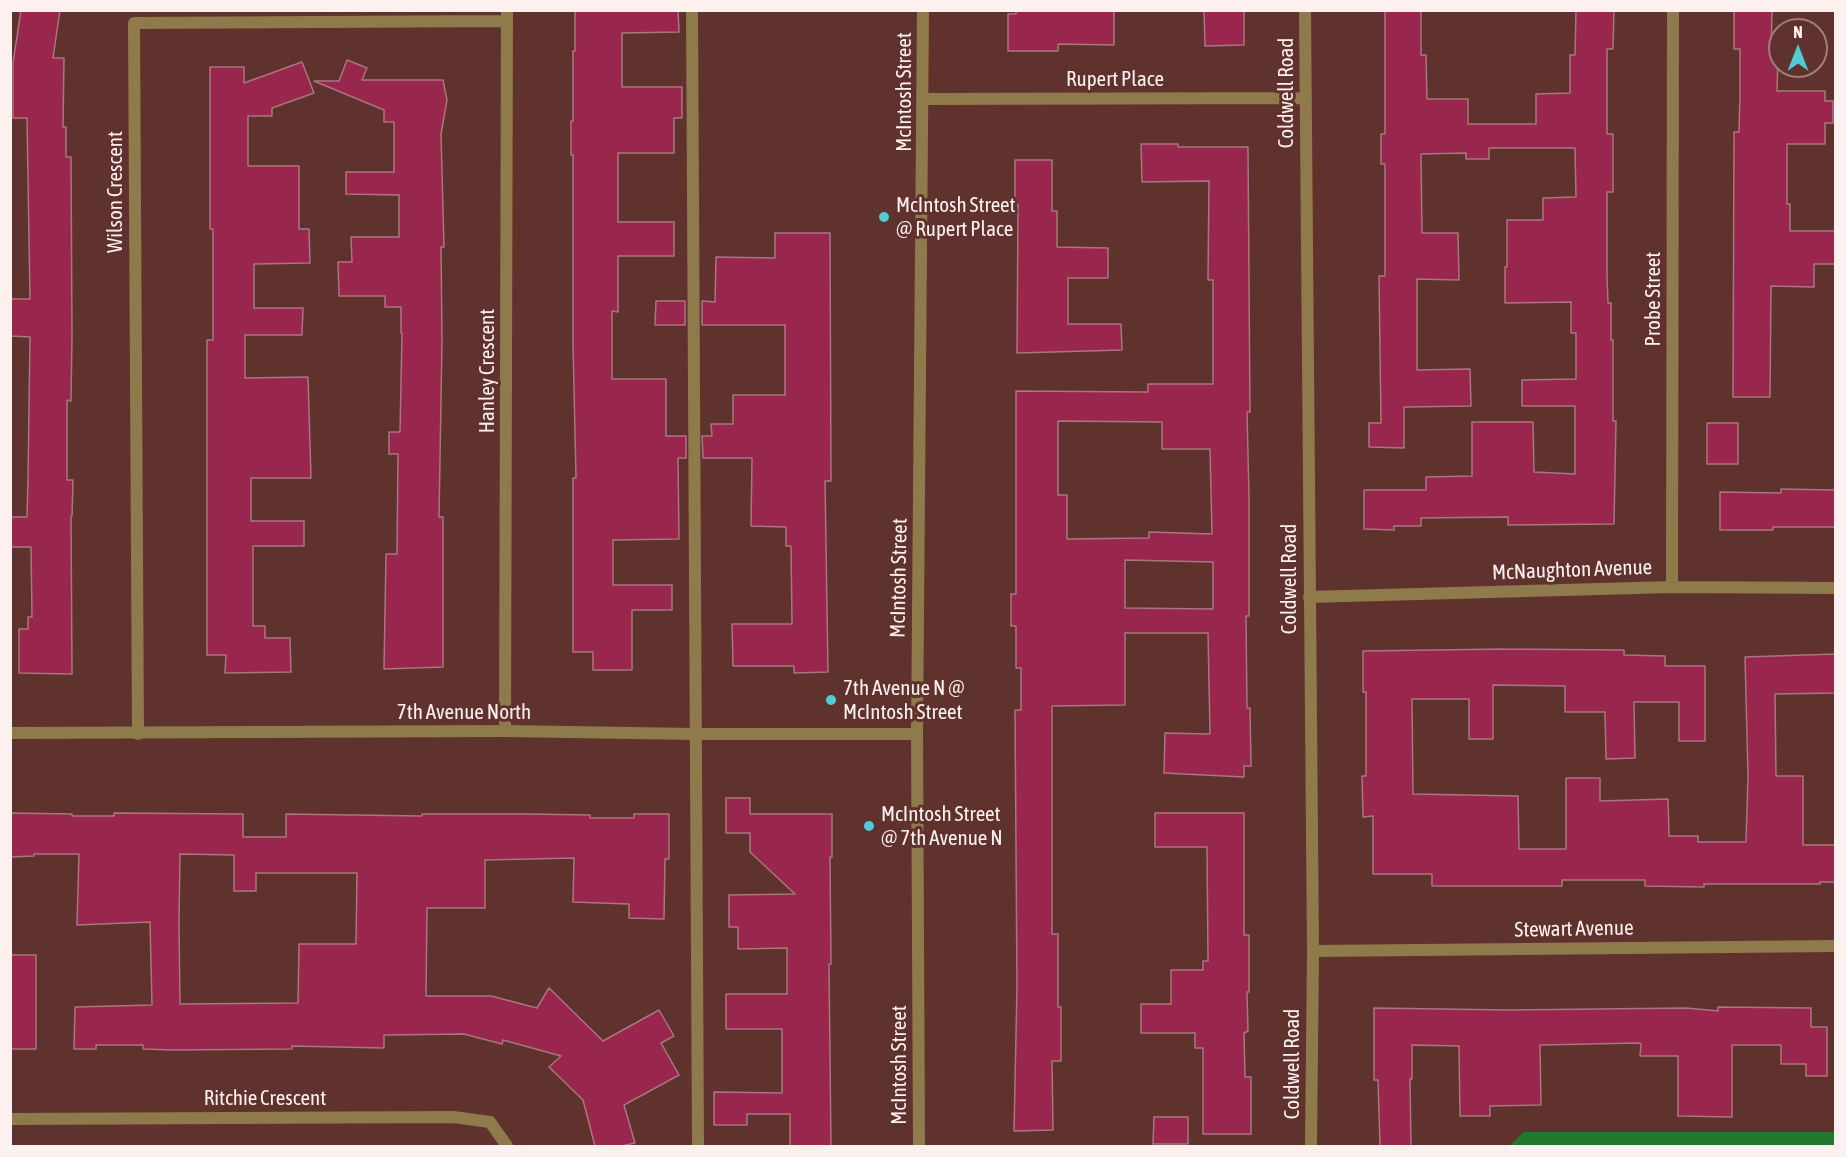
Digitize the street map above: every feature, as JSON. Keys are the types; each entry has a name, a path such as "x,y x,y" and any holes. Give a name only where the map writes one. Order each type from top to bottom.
{"street":[{"path":"692,10 698,1146"},
{"name":"McIntosh Street","path":"919,1146 917,734 924,10"},
{"name":"Coldwell Road","path":"1305,10 1312,951 1311,1146"},
{"name":"Probe Street","path":"1672,587 1673,10"},
{"name":"Hanley Crescent","path":"505,731 507,16"},
{"name":"Wilson Crescent","path":"138,734 134,23 507,16"},
{"name":"Rupert Place","path":"924,99 1306,98"},
{"name":"McNaughton Avenue","path":"1309,597 1672,587 1836,588"},
{"name":"7th Avenue North","path":"10,733 505,731 917,734"},
{"name":"Stewart Avenue","path":"1312,951 1836,946"},
{"name":"Ritchie Crescent","path":"10,1119 453,1117 490,1122 507,1146"}],"green space":[{"path":"1524,1132 1835,1132 1836,1146 1509,1146"}],"building":[{"path":"21,10 60,10 53,58 64,58 63,127 66,127 66,157 71,157 72,336 71,401 67,400 67,480 73,480 71,516 72,674 19,673 19,629 28,629 28,617 32,617 31,547 10,547 10,517 27,517 28,479 30,337 10,336 10,299 30,299 27,118 13,118 13,63"},
{"path":"575,10 678,10 679,32 622,33 622,87 682,87 682,118 674,118 674,153 618,153 618,222 674,222 674,256 618,256 618,312 612,311 612,379 666,379 666,436 686,436 686,458 678,458 679,539 613,540 613,585 672,585 672,610 632,610 632,670 593,670 593,652 573,652 573,478 576,478 571,121 573,121"},
{"path":"1016,10 1114,10 1114,45 1058,44 1058,51 1008,51 1008,14 1016,14"},
{"path":"1204,10 1244,10 1244,45 1205,46"},
{"path":"1385,10 1421,10 1421,55 1426,55 1427,99 1468,99 1468,124 1536,124 1536,94 1570,93 1570,55 1575,55 1576,10 1614,10 1613,49 1607,49 1607,134 1613,134 1613,192 1607,192 1607,276 1608,303 1611,303 1611,340 1613,340 1613,421 1616,421 1614,524 1508,525 1508,517 1421,518 1421,526 1394,526 1394,530 1364,529 1364,490 1426,490 1426,477 1472,476 1472,422 1533,422 1534,472 1575,474 1575,406 1522,406 1522,380 1576,379 1576,333 1571,333 1571,302 1505,303 1505,267 1507,267 1507,220 1543,220 1543,198 1576,197 1575,148 1489,148 1489,159 1466,159 1466,153 1421,154 1422,233 1458,233 1459,280 1417,279 1417,370 1470,369 1471,406 1404,407 1404,448 1369,447 1369,423 1381,423 1379,276 1385,276 1385,164 1381,164 1381,134 1385,134"},
{"path":"1734,10 1772,10 1772,18 1768,18 1768,78 1777,78 1777,91 1825,91 1825,101 1833,101 1833,123 1825,123 1825,144 1787,144 1787,204 1790,204 1790,231 1836,231 1836,264 1814,264 1814,287 1771,286 1770,397 1733,397 1734,132 1739,132 1740,95 1740,49 1734,49"},
{"path":"347,60 367,68 362,80 443,80 447,100 441,134 444,247 441,247 439,517 443,517 443,667 384,669 386,554 397,554 398,454 389,454 389,432 400,432 401,307 385,307 385,296 339,296 338,262 352,262 351,237 399,237 399,195 346,194 346,172 394,172 394,122 384,122 384,110 314,81 339,81"},
{"path":"302,62 314,93 272,108 272,116 248,116 248,166 299,166 299,229 309,229 310,263 254,264 254,308 303,308 302,335 245,335 245,378 308,377 311,478 251,478 251,521 304,521 304,546 253,546 253,626 265,626 265,638 290,638 291,672 225,673 226,655 207,655 207,340 213,340 210,67 244,67 244,83"},
{"path":"1141,144 1178,144 1178,147 1248,147 1250,412 1247,412 1249,616 1246,616 1247,708 1250,708 1251,766 1244,766 1244,777 1164,773 1165,733 1210,734 1208,633 1125,633 1125,705 1052,706 1052,934 1058,934 1061,1061 1052,1061 1053,1130 1014,1131 1017,986 1015,710 1021,710 1021,668 1016,668 1016,626 1011,626 1011,594 1016,594 1016,391 1148,392 1148,384 1213,384 1213,280 1208,280 1209,181 1142,182","holes":["1058,421 1162,422 1162,449 1210,449 1212,534 1149,532 1149,538 1067,539 1067,495 1058,495","1125,560 1213,562 1213,609 1125,608"]},
{"path":"1015,160 1052,160 1052,211 1057,211 1057,247 1108,248 1108,278 1068,278 1068,324 1121,324 1122,350 1017,353 1018,204 1015,204"},
{"path":"775,233 830,233 831,481 825,481 828,672 794,673 794,666 733,666 732,624 792,624 791,546 786,546 786,527 751,526 752,458 703,458 702,436 712,436 711,424 733,424 733,395 785,395 785,325 702,325 702,301 715,302 716,257 775,258"},
{"path":"656,301 685,301 685,325 655,325"},
{"path":"1707,423 1738,423 1738,464 1707,464"},
{"path":"1781,489 1835,490 1835,527 1720,530 1720,492 1781,493"},
{"path":"1624,650 1624,655 1665,656 1665,666 1705,666 1705,741 1679,741 1679,702 1634,702 1635,758 1606,759 1605,712 1565,712 1565,686 1493,685 1493,739 1469,739 1469,699 1412,699 1413,794 1518,796 1519,849 1566,849 1566,778 1600,778 1600,801 1668,799 1669,836 1698,836 1698,842 1746,842 1748,776 1745,657 1836,654 1836,693 1775,694 1776,776 1803,776 1803,845 1836,845 1836,882 1704,884 1704,887 1645,886 1645,880 1562,880 1562,886 1432,886 1432,874 1373,874 1373,816 1363,817 1362,776 1366,776 1366,692 1363,692 1363,651"},
{"path":"726,798 750,798 750,814 832,814 831,964 829,964 831,1146 790,1146 790,1114 747,1114 747,1125 714,1125 714,1092 782,1093 782,1029 726,1029 726,994 787,994 787,948 738,949 738,927 729,927 729,895 795,894 750,852 750,833 726,833"},
{"path":"10,813 72,814 72,816 114,816 114,813 243,814 243,837 286,837 286,814 422,816 422,814 529,814 634,818 634,814 669,814 669,859 665,859 664,919 629,918 629,904 573,902 574,858 485,860 485,908 427,908 426,996 491,996 537,1008 549,988 603,1041 659,1010 674,1036 661,1043 679,1075 624,1105 635,1143 622,1146 595,1146 583,1100 549,1067 561,1056 503,1040 502,1044 464,1034 384,1035 384,1048 292,1046 292,1049 172,1050 143,1049 143,1045 96,1045 96,1049 74,1049 75,1007 152,1005 150,922 77,925 79,854 34,854 34,856 10,857","holes":["180,854 234,855 234,891 256,891 256,873 357,873 356,944 299,944 298,1003 180,1004"]},
{"path":"1155,813 1244,813 1244,935 1249,935 1249,992 1247,992 1248,1031 1244,1033 1245,1077 1251,1077 1251,1134 1203,1134 1203,1048 1195,1048 1195,1033 1141,1033 1141,1004 1171,1004 1171,970 1203,970 1203,961 1208,961 1207,847 1155,847"},
{"path":"10,955 36,955 36,1049 10,1049"},
{"path":"1718,1007 1811,1008 1811,1027 1827,1027 1827,1076 1806,1076 1806,1064 1781,1064 1781,1045 1732,1045 1732,1117 1678,1116 1678,1056 1640,1056 1641,1044 1638,1043 1540,1045 1541,1105 1490,1106 1490,1116 1460,1116 1459,1046 1412,1045 1411,1146 1380,1146 1378,1080 1374,1080 1374,1008 1508,1010 1686,1008 1718,1011"},
{"path":"1154,1117 1188,1117 1188,1144 1153,1144"}],"place":[{"name":"McIntosh Street @ Rupert Place","path":"884,217"},
{"name":"7th Avenue N @ McIntosh Street","path":"831,700"},
{"name":"McIntosh Street @ 7th Avenue N","path":"869,826"}]}
